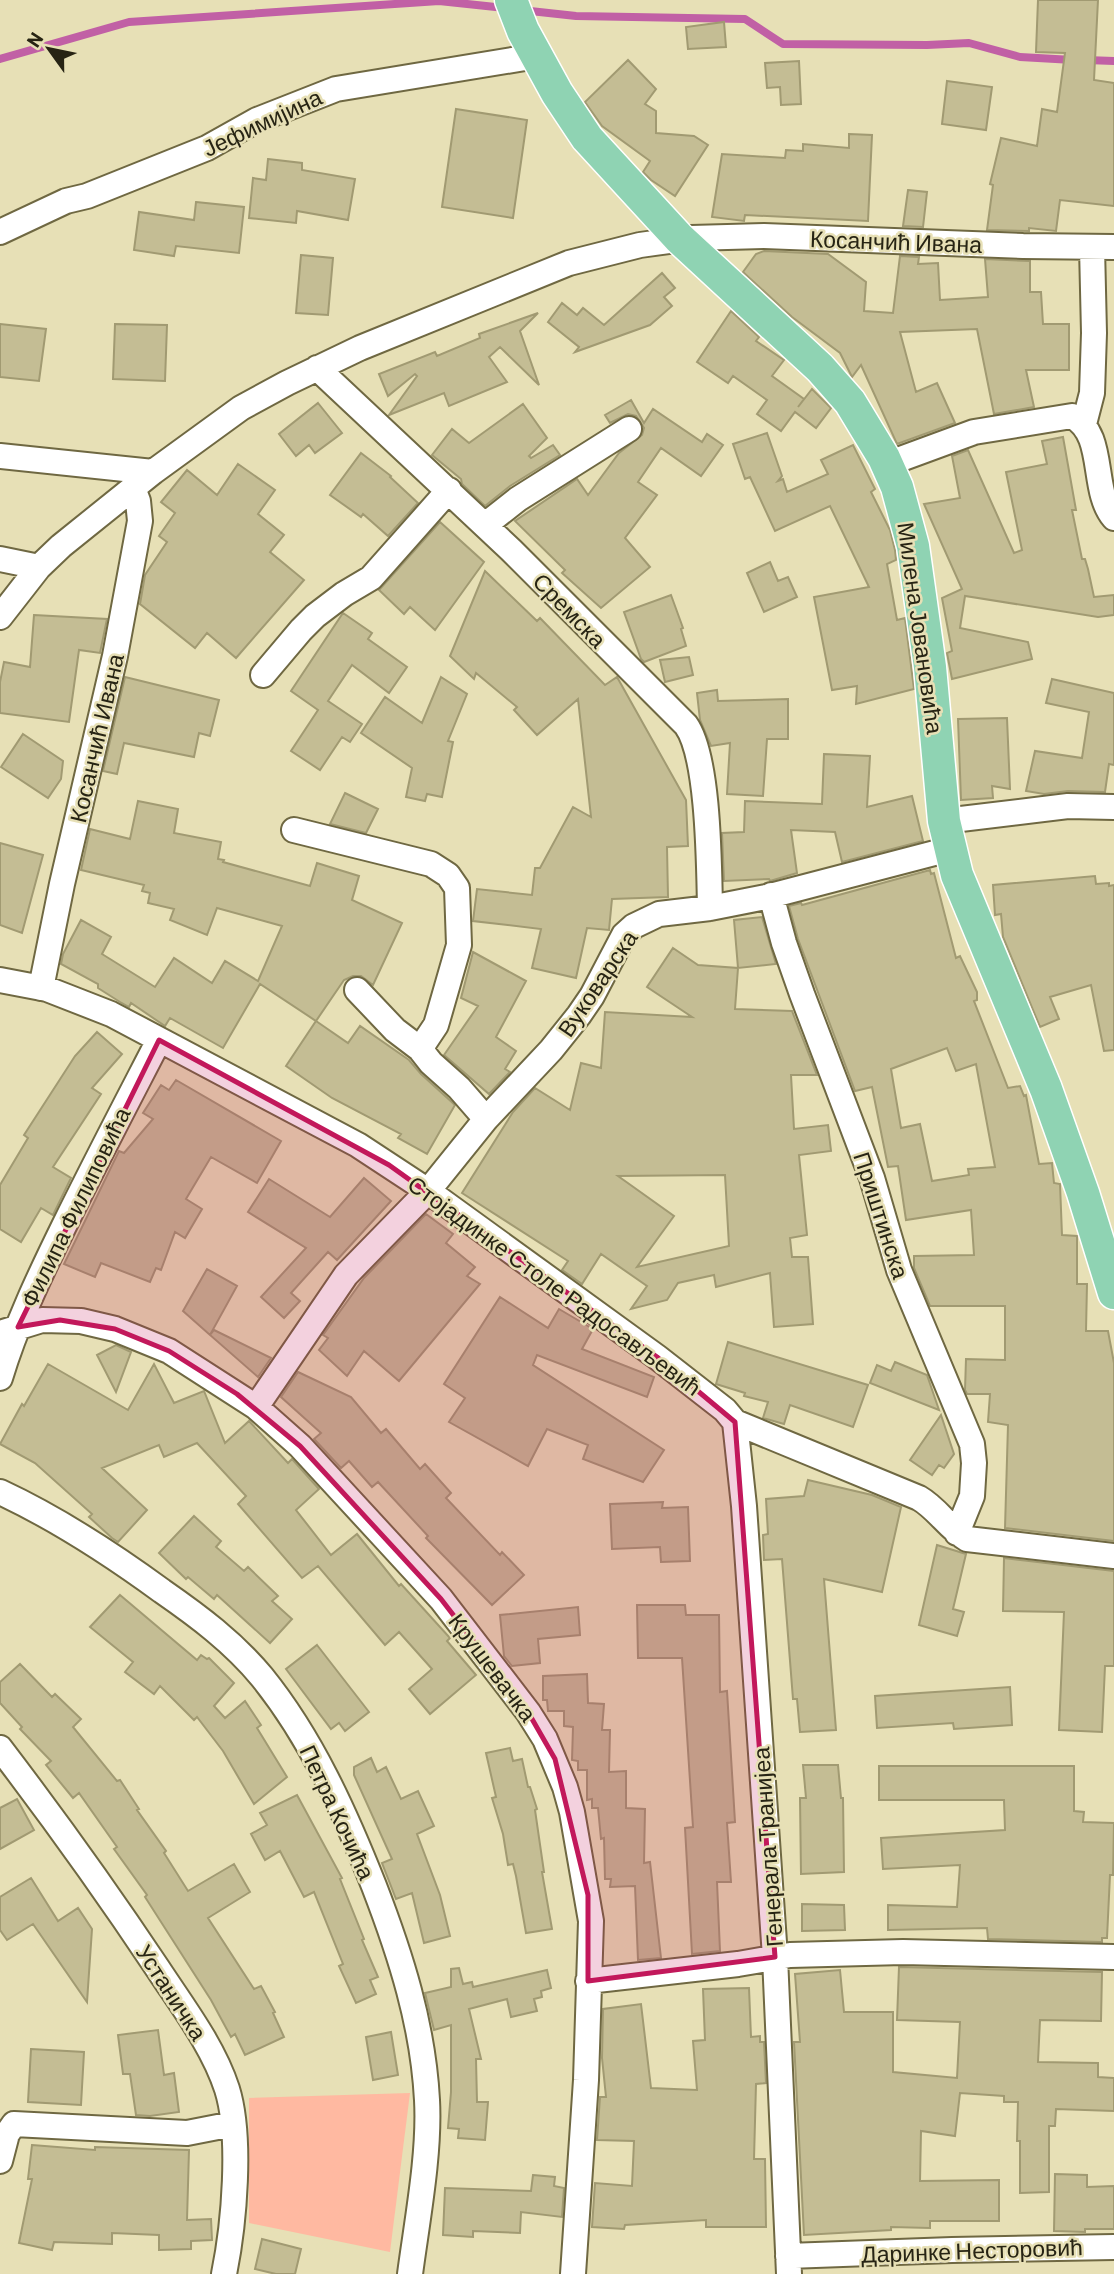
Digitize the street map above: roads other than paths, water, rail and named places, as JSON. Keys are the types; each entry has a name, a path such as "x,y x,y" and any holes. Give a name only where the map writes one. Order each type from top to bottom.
{"main road":[{"name":"Милена Јовановића","path":"511,0 530,44 557,93 587,138 679,238 820,368 850,402 887,464 904,511 917,569 947,835 967,903 1046,1089 1083,1193 1114,1293"}],"street":[{"name":"Јефимијина","path":"0,233 66,201 86,196 206,149 257,120 314,96 530,44"},
{"name":"Косанчић Ивана","path":"0,617 39,567 61,546 153,472 241,408 317,368 425,320 549,270 679,238 764,236 1103,247"},
{"path":"1103,247 1093,383 1084,424 1094,451 1103,503 1114,518"},
{"name":"Сремска","path":"317,368 449,490 690,730 697,754 706,815 709,908"},
{"path":"887,464 974,432 1025,425 1063,416 1072,416 1084,424"},
{"path":"485,525 540,485 629,429"},
{"path":"0,456 153,472"},
{"name":"Косанчић Ивана","path":"41,988 117,644 140,521 138,501 133,488"},
{"path":"264,675 315,616 371,578 449,490"},
{"path":"0,559 39,567"},
{"name":"Вуковарска","path":"256,1407 345,1275 428,1191 486,1119 551,1050 579,1015 624,935 634,926 659,914 709,908 771,895 947,835 1068,806 1114,807"},
{"path":"294,830 431,864 448,875 457,888 459,945 436,1025 420,1049"},
{"name":"Приштинска","path":"771,895 784,943 872,1178 899,1270 972,1444 972,1496 957,1533"},
{"name":"Стојадинке Столе Радосављевић","path":"0,980 41,988 111,1014 358,1145 428,1191 688,1380 725,1410 735,1422 919,1498 931,1505 957,1533"},
{"path":"357,990 395,1030 420,1049 486,1119"},
{"name":"Филипа Филиповића","path":"0,1378 9,1330 159,1040"},
{"name":"Крушевачка","path":"9,1330 42,1320 81,1321 115,1329 169,1351 256,1407 300,1446 441,1599 528,1712 545,1739 568,1799 591,1921 586,2092 573,2274"},
{"name":"Генерала Транијеа","path":"735,1422 747,1534 775,1957 789,2265"},
{"name":"Петра Кочића","path":"0,1492 87,1538 218,1632 261,1676 283,1706 338,1800 396,1942 420,2035 428,2104 410,2274"},
{"path":"957,1533 976,1540 1114,1556"},
{"name":"Устаничка","path":"0,1748 113,1902 185,2010 214,2059 227,2088 233,2124 231,2229 224,2274"},
{"path":"588,1981 813,1954 903,1952 1114,1957"},
{"path":"0,2161 14,2124 187,2133 233,2124"},
{"name":"Даринке Несторовић","path":"789,2265 965,2249 1114,2247"}],"waterway":[{"path":"0,59 129,22 439,1 505,8"},
{"path":"521,10 576,16 745,19 783,44 969,43 1020,57 1073,60"},
{"path":"1086,60 1114,61"}]}
